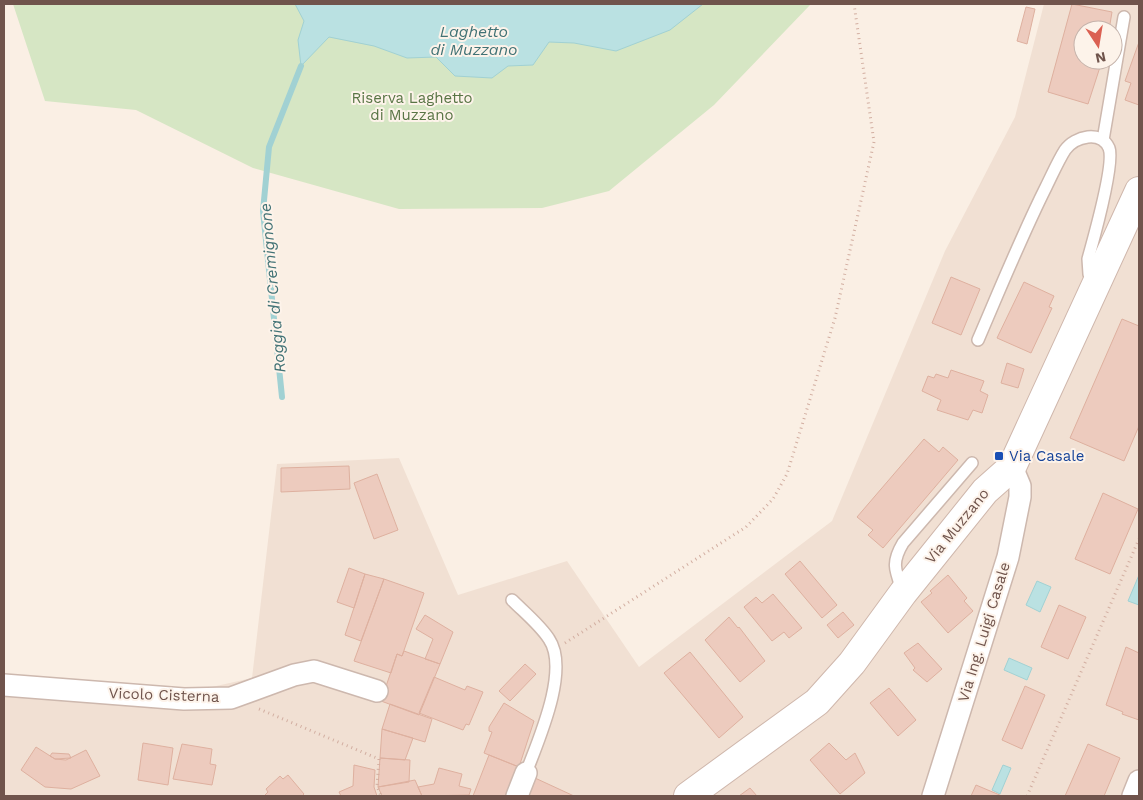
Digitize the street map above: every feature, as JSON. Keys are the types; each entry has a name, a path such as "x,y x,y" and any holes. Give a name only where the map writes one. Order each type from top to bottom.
{"street":[{"name":"Via Muzzano","path":"688,796 816,702 852,664 903,593 985,491 1012,467 1139,191"},
{"name":"Via Ing. Luigi Casale","path":"933,796 1008,556 1020,497 1020,486 1012,467"},
{"name":"Vicolo Cisterna","path":"4,686 184,699 231,698 314,671 377,691"},
{"path":"517,796 526,773"},
{"path":"1133,796 1139,781"}],"lane":[{"path":"1103,140 1124,17"},
{"path":"978,340 1036,206 1066,149 1080,138 1093,136 1103,140 1110,150 1108,172 1088,260 1089,274 1094,286"},
{"path":"903,593 896,572 895,557 903,543 972,463"},
{"path":"512,600 550,639 554,650 555,680 543,727 526,773"}],"path":[{"path":"554,650 746,526 773,500 787,474 835,318 874,142 854,4"},
{"path":"1027,796 1139,539"},
{"path":"231,698 379,759 377,786 380,796"}],"shaded area":[{"path":"1044,4 1139,4 1139,796 4,796 4,676 194,691 252,678 277,464 399,458 458,595 567,561 639,667 832,521 945,251 1015,117"}],"green space":[{"name":"Riserva Laghetto di Muzzano","path":"13,4 811,4 714,105 609,191 542,208 399,209 253,168 136,110 45,101"}],"water":[{"name":"Laghetto di Muzzano","path":"295,4 703,4 670,30 616,51 574,43 549,42 533,65 508,66 492,78 455,76 436,57 407,58 374,46 329,37 301,66 298,40 304,21"},
{"path":"1139,575 1139,605 1128,601"},
{"path":"1037,581 1051,587 1040,612 1026,605"},
{"path":"1009,658 1032,668 1027,680 1004,670"},
{"path":"1003,765 1011,768 1000,794 992,790"}],"building":[{"path":"1072,4 1112,12 1111,20 1073,20 1073,70 1099,70 1088,104 1048,92"},
{"path":"1026,7 1035,9 1027,44 1017,41"},
{"path":"1139,42 1139,105 1125,100 1131,83 1125,81"},
{"path":"951,277 980,289 961,335 932,323"},
{"path":"1024,282 1054,296 1049,307 1052,308 1031,353 997,338"},
{"path":"1122,319 1139,326 1139,426 1124,461 1070,438"},
{"path":"1007,363 1024,369 1018,388 1001,383"},
{"path":"951,370 984,381 980,391 988,395 982,413 973,410 968,420 937,410 941,400 922,391 928,376 934,378 936,374 948,378"},
{"path":"924,439 939,452 943,447 958,460 883,548 868,535 873,530 857,517"},
{"path":"349,466 350,489 281,492 281,468"},
{"path":"377,474 398,530 374,539 354,483"},
{"path":"1103,493 1138,509 1110,574 1075,559"},
{"path":"800,561 837,605 822,618 785,574"},
{"path":"349,568 365,574 354,608 337,602"},
{"path":"365,574 384,579 361,641 345,635"},
{"path":"948,575 967,598 964,601 973,611 948,633 921,602"},
{"path":"384,579 424,593 402,656 397,654 391,673 354,661"},
{"path":"773,594 802,628 789,638 784,632 772,641 744,607 756,597 762,603"},
{"path":"1059,605 1086,617 1068,659 1041,647"},
{"path":"843,612 854,625 838,638 827,625"},
{"path":"425,615 453,632 440,664 425,659 433,639 416,629"},
{"path":"729,617 765,661 740,682 705,640"},
{"path":"918,643 942,669 927,682 913,670 915,668 904,653"},
{"path":"1126,647 1139,653 1139,720 1122,714 1123,712 1106,705"},
{"path":"404,651 440,664 419,715 381,701 397,654 402,656"},
{"path":"690,652 743,717 719,738 664,673"},
{"path":"525,664 536,674 510,701 499,691"},
{"path":"434,677 465,690 467,686 483,692 469,725 466,724 463,730 419,713"},
{"path":"1025,686 1045,695 1022,749 1002,740"},
{"path":"889,688 916,720 898,736 870,703"},
{"path":"504,703 534,721 519,767 484,753 492,732 489,731 489,727"},
{"path":"390,704 432,719 425,742 382,729"},
{"path":"382,729 413,738 405,760 380,758"},
{"path":"143,743 173,748 168,785 138,780"},
{"path":"829,743 846,760 855,753 865,773 840,794 810,760"},
{"path":"182,744 212,749 210,764 216,765 212,785 173,779"},
{"path":"1088,744 1120,758 1104,796 1065,796"},
{"path":"36,747 55,759 66,760 86,750 100,776 71,789 45,787 21,770"},
{"path":"52,753 69,754 71,758 55,759 50,756"},
{"path":"489,755 519,767 505,796 473,796"},
{"path":"380,758 410,760 409,782 378,787"},
{"path":"354,765 375,770 374,787 377,796 341,796 339,792 353,786"},
{"path":"439,768 462,774 459,786 471,789 469,795 422,796 418,787 434,784"},
{"path":"288,775 304,794 302,796 264,796 268,792 266,789 280,776 283,779"},
{"path":"535,778 574,796 527,796"},
{"path":"415,780 422,796 382,796 378,787"},
{"path":"976,785 1002,796 971,796"},
{"path":"750,788 757,796 739,796"}],"waterway":[{"name":"Roggia di Cremignone","path":"282,397 263,211 269,147 301,66"}],"place":[{"name":"Via Casale","path":"999,456"}]}
